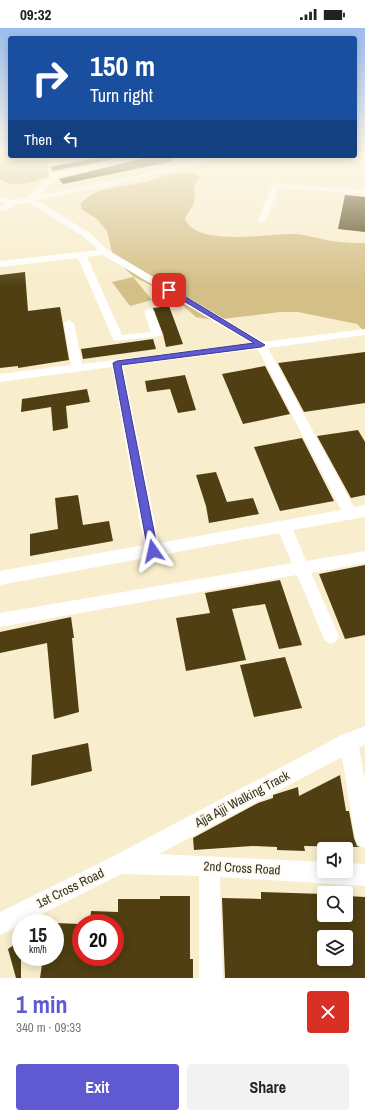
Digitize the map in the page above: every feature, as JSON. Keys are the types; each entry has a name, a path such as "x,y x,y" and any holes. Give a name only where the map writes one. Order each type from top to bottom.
{"street":[{"path":"0,209 9,206 11,203 43,197"},
{"path":"262,220 271,197"},
{"path":"0,200 7,200 11,203"},
{"path":"30,200 87,235 105,252 261,345 350,514"},
{"path":"0,264 105,252"},
{"path":"81,254 118,339 157,334 150,311"},
{"path":"69,322 77,368"},
{"path":"0,378 365,332"},
{"path":"117,363 153,551"},
{"path":"0,578 365,511"},
{"path":"284,526 331,636"},
{"path":"0,620 365,557"},
{"path":"357,739 365,838"},
{"name":"Ajja Ajji Walking Track","path":"119,864 357,739"},
{"name":"2nd Cross Road","path":"119,864 209,866 365,875"},
{"name":"1st Cross Road","path":"0,924 28,908 119,864"},
{"path":"209,866 210,978"}],"shaded area":[{"path":"195,197 193,205 185,218 191,227 202,233 234,237 295,234 349,243 365,243 365,332 357,324 298,312 280,312 214,320 196,317 169,294 134,277 125,269 112,252 107,231 97,219 81,209 81,203 87,198"},
{"path":"133,277 152,300 130,306 112,282"}],"building":[{"path":"345,197 365,197 365,232 338,229"},
{"path":"25,272 28,311 60,307 69,360 18,368 18,366 0,368 0,275"},
{"path":"169,306 183,344 166,347 163,334 153,308"},
{"path":"153,339 156,349 83,359 81,349"},
{"path":"365,352 365,403 304,412 278,363"},
{"path":"265,366 290,414 243,424 222,374"},
{"path":"185,375 196,410 178,413 170,389 147,392 145,381"},
{"path":"87,389 90,402 66,406 68,428 53,431 51,407 21,412 22,399"},
{"path":"358,430 365,442 365,495 351,498 317,436"},
{"path":"302,438 334,501 280,511 254,447"},
{"path":"216,472 227,502 253,498 259,514 209,523 206,506 196,475"},
{"path":"78,495 83,525 109,521 113,541 30,556 30,534 58,529 55,498"},
{"path":"365,565 365,635 345,639 319,574"},
{"path":"280,580 302,645 279,649 265,604 232,609 246,660 186,671 176,618 210,613 205,593"},
{"path":"71,617 74,638 72,638 79,712 54,719 47,643 0,653 0,632"},
{"path":"285,657 302,708 254,717 240,665"},
{"path":"88,743 92,771 31,786 32,755"},
{"path":"340,775 346,811 349,811 354,838 357,846 360,847 353,847 353,842 317,842 317,846 304,846 305,851 277,850 277,847 252,846 194,850 193,838 258,803 273,798 273,795 298,787 299,796"},
{"path":"261,892 317,894 317,922 353,922 353,896 365,897 365,978 225,978 222,898 261,899"},
{"path":"160,896 190,896 190,959 193,959 193,978 40,978 42,966 64,966 64,923 72,924 72,966 124,966 124,914 91,914 91,911 118,912 118,899 160,899"},
{"path":"12,946 12,964 8,949"},
{"path":"13,966 21,966 21,978 16,978"}],"route":[{"path":"153,551 117,363 261,345 169,290"}]}
